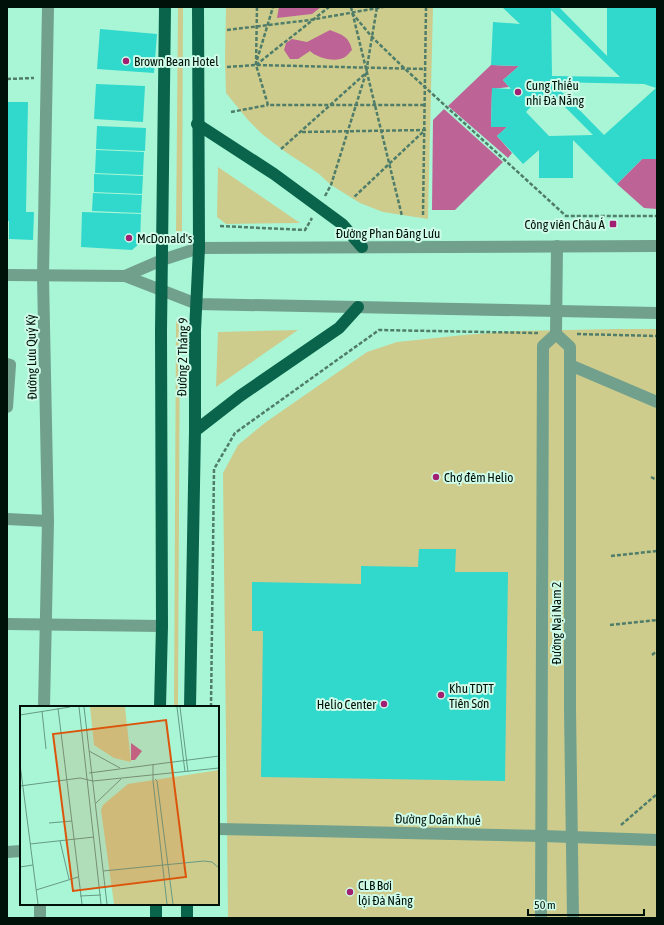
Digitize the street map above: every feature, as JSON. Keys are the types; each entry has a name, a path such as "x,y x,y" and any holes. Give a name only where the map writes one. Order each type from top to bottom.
{"main road":[{"name":"Đường 2 Tháng 9","path":"160,706 162,626 162,260 165,7"},
{"name":"Đường 2 Tháng 9","path":"190,706 199,248 197,124 198,7"},
{"path":"197,124 274,174 342,224 362,247"},
{"path":"196,431 240,396 339,328 358,307"},
{"path":"156,905 156,918"},
{"path":"187,905 187,918"}],"street":[{"name":"Đường Lưu Quý Kỳ","path":"44,706 48,521 43,276 48,7"},
{"path":"556,334 557,246"},
{"name":"Đường Phan Đăng Lưu","path":"125,276 162,260 199,248 657,246"},
{"name":"Đường Phan Đăng Lưu","path":"7,276 125,276 197,304 657,313"},
{"name":"Đường Nại Nam 2","path":"541,918 543,836 543,346 556,334 570,347 570,710 573,918"},
{"path":"7,364 10,364 7,406"},
{"path":"570,365 655,401"},
{"path":"7,519 48,521"},
{"path":"7,624 162,626"},
{"name":"Đường Doãn Khuê","path":"219,829 657,840"},
{"path":"7,852 20,851"},
{"path":"40,905 40,918"}],"path":[{"path":"257,7 256,65 268,105"},
{"path":"256,65 273,7"},
{"path":"256,65 328,7"},
{"path":"352,7 352,13 366,67"},
{"path":"377,7 366,73 402,216"},
{"path":"227,30 310,20 383,7"},
{"path":"423,216 426,7"},
{"path":"352,13 372,37 404,68 566,216 657,216"},
{"path":"227,67 256,65 425,69"},
{"path":"281,149 302,132 366,73"},
{"path":"220,226 305,230 331,186 355,104 366,73"},
{"path":"7,79 46,78"},
{"path":"231,112 268,105 424,105"},
{"path":"302,132 424,130"},
{"path":"353,198 424,130"},
{"path":"211,706 214,469 235,433 380,330 657,336"},
{"path":"651,477 657,480"},
{"path":"611,556 657,551"},
{"path":"610,625 657,620"},
{"path":"652,656 657,651"},
{"path":"618,828 657,794"}],"shaded area":[{"path":"178,7 183,7 182,231 176,232"},
{"path":"226,7 433,7 428,219 383,212 360,203 331,185 319,174 287,153 262,134 248,120 226,93"},
{"path":"279,7 321,7 312,14 277,18"},
{"path":"330,30 347,39 351,45 352,50 348,55 341,59 327,59 317,56 310,51 298,59 290,59 284,50 286,43 292,39 307,42"},
{"path":"491,65 519,66 503,80 509,87 492,89 491,127 507,127 497,136 512,153 508,158 448,106"},
{"path":"444,109 503,162 455,210 432,210 433,120"},
{"path":"642,159 657,159 657,209 644,208 617,184"},
{"path":"218,167 300,223 226,224 217,217"},
{"path":"176,321 180,321 178,706 174,706"},
{"name":"Khu TDTT Tiên Sơn","path":"657,329 657,918 228,918 223,473 238,445 266,422 367,352 397,342 517,331"},
{"path":"298,330 216,387 218,332"}],"building":[{"name":"Cung Thiếu nhi Đà Nẵng","path":"502,7 559,7 607,56 607,7 657,7 657,159 642,159 617,184 573,140 573,178 539,178 539,150 523,164 497,136 507,127 491,127 492,88 511,89 503,80 519,66 491,65 493,22 520,24","holes":["551,10 620,77 552,76","552,82 644,84 656,88 604,135","541,96 556,98 593,135 549,136 526,112"]},
{"path":"100,29 157,34 154,73 97,69"},
{"path":"96,84 145,86 143,122 94,119"},
{"path":"7,102 28,102 26,212 34,212 33,240 9,239 9,221 7,221"},
{"path":"97,126 146,128 145,151 96,149"},
{"path":"96,150 144,152 143,175 95,173"},
{"path":"94,174 143,176 142,194 94,192"},
{"path":"93,193 142,195 141,213 92,211"},
{"path":"82,212 141,214 140,243 132,250 81,247"},
{"name":"Helio Center","path":"419,549 456,549 455,572 508,572 505,781 261,777 263,631 252,631 252,582 361,584 361,566 418,567"}],"place":[{"name":"Brown Bean Hotel","path":"126,61"},
{"name":"Cung Thiếu nhi Đà Nẵng","path":"518,92"},
{"name":"Công viên Châu Á","path":"613,224"},
{"name":"McDonald's","path":"129,238"},
{"name":"Chợ đêm Helio","path":"436,477"},
{"name":"Khu TDTT Tiên Sơn","path":"441,695"},
{"name":"Helio Center","path":"384,704"},
{"name":"CLB Bơi lội Đà Nẵng","path":"350,892"}]}
